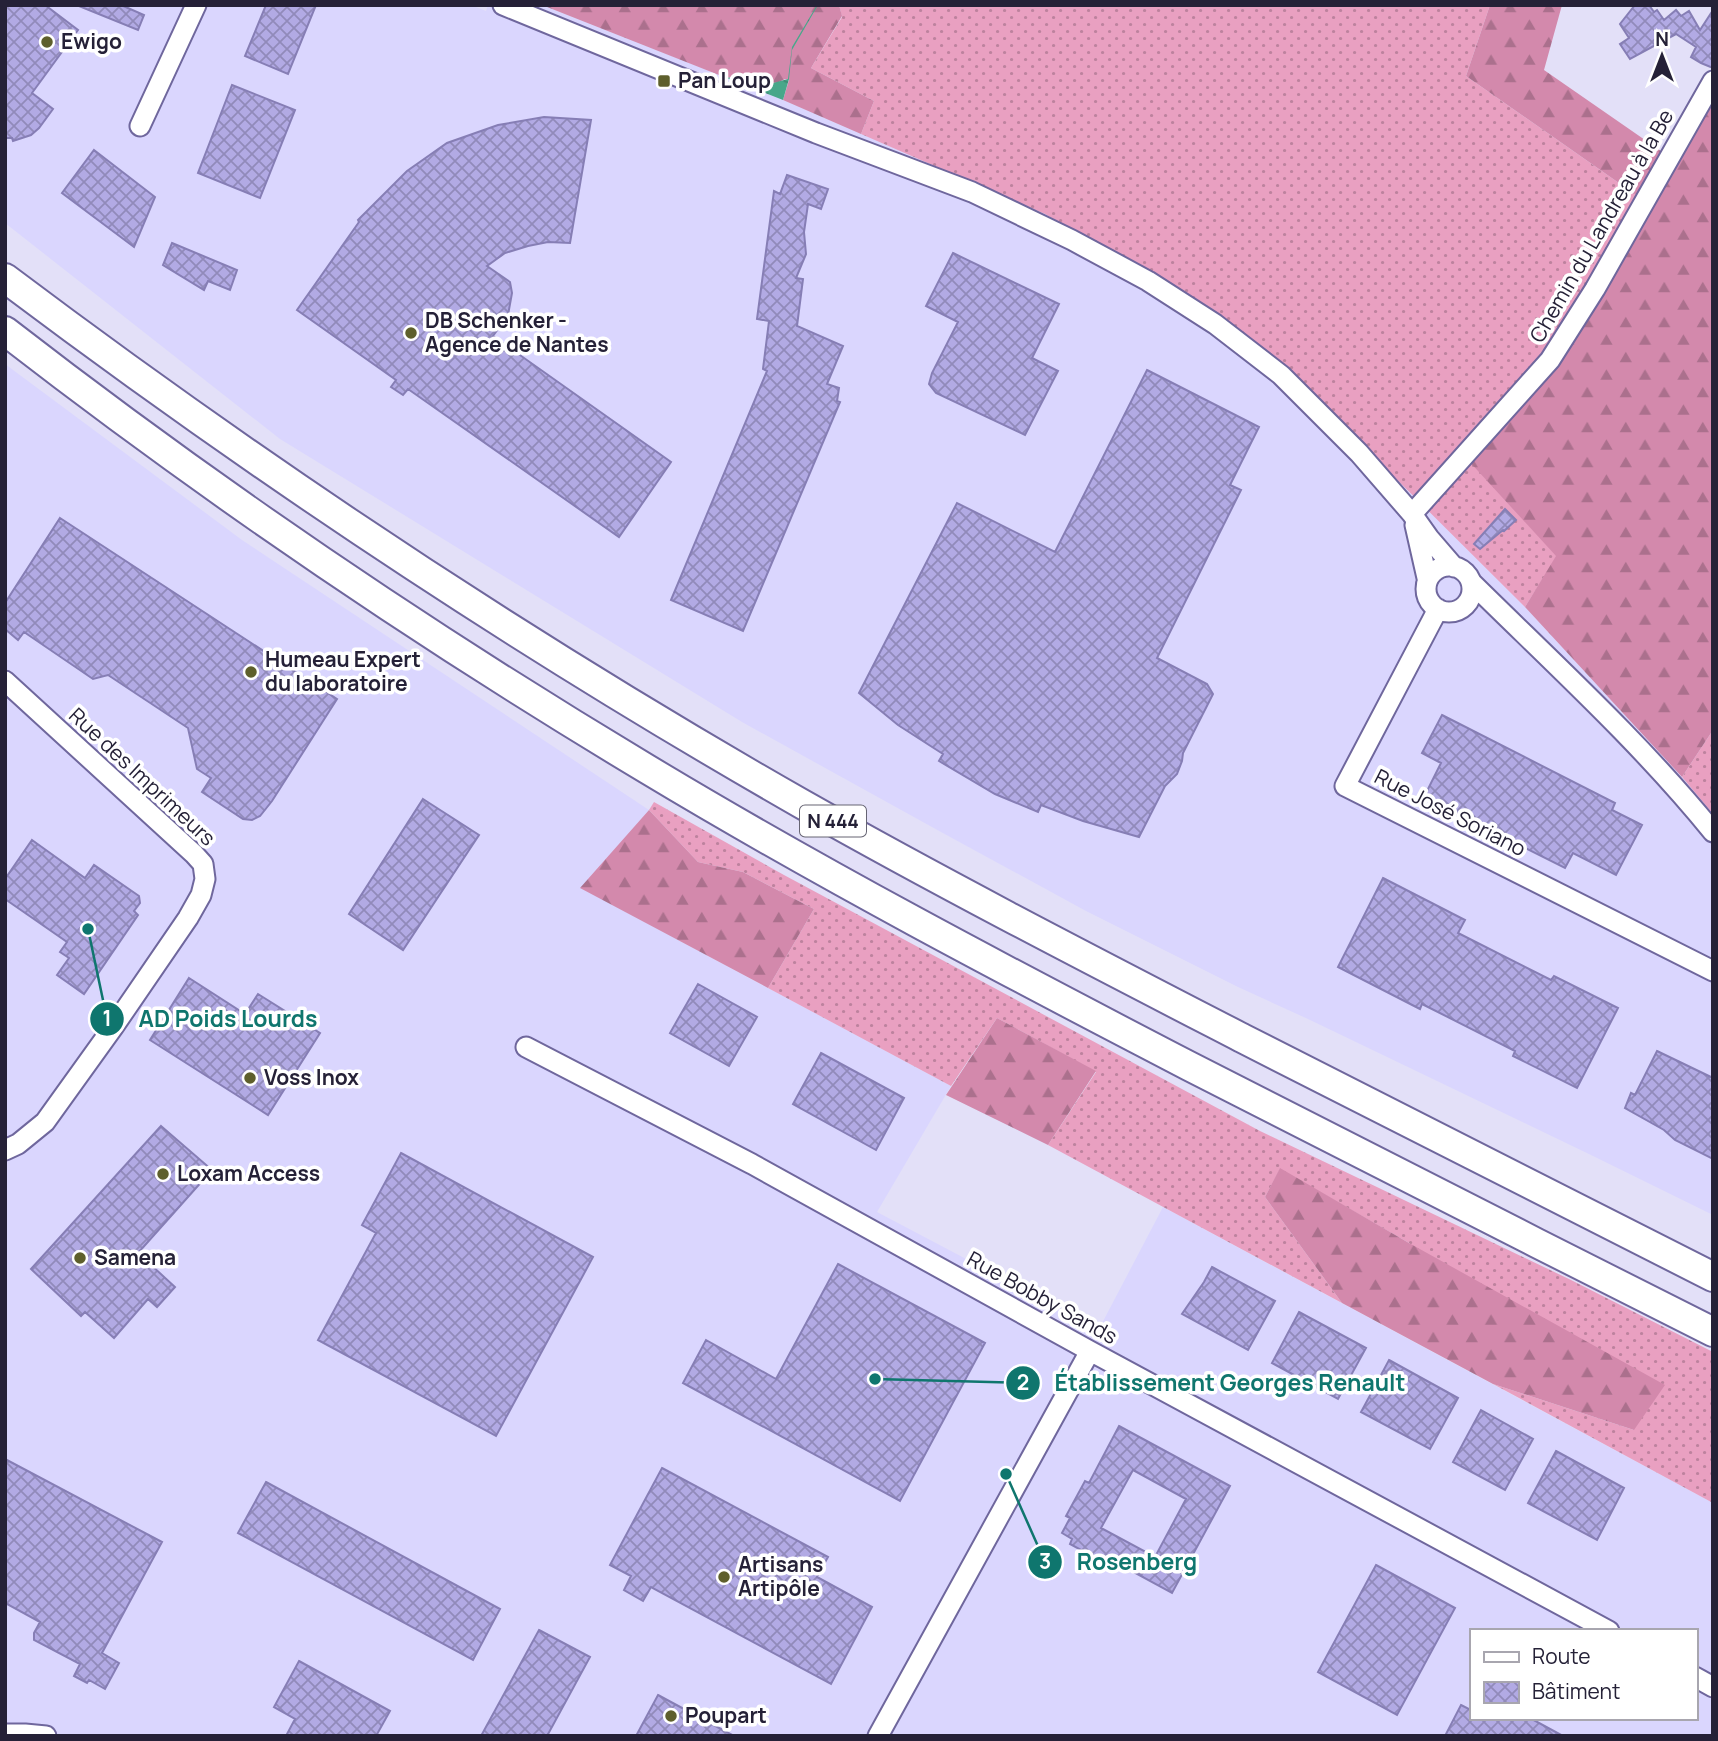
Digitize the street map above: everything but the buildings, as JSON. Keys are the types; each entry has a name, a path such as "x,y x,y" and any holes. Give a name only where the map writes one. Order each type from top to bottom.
{"highway":[{"name":"N 444","path":"5,278 197,419 366,536 594,681 767,783 1073,951 1713,1277"},
{"name":"N 444","path":"5,331 151,440 362,588 507,684 650,771 1029,983 1713,1332"}],"street":[{"path":"140,126 196,5"},
{"path":"503,5 816,133 971,192 1072,240 1149,281 1215,324 1281,375 1359,453 1454,567 1466,574 1637,747 1713,832"},
{"name":"Chemin du Landreau à la Be","path":"1412,514 1550,360 1595,289 1713,80"},
{"path":"1412,514 1427,578"},
{"path":"1454,567 1439,568 1427,578 1424,587 1429,601 1438,609 1449,612 1461,609 1481,612 1533,642"},
{"path":"1461,609 1471,598 1471,582"},
{"name":"Rue José Soriano","path":"1438,609 1345,786 1713,971"},
{"name":"Rue des Imprimeurs","path":"5,681 194,854 203,864 205,879 201,895 188,918 45,1122 18,1144 5,1150"},
{"name":"Rue Bobby Sands","path":"526,1047 752,1164 1605,1629"},
{"path":"878,1736 1090,1350"},
{"path":"1697,1678 1713,1687"},
{"path":"5,1734 46,1736"}],"shaded area":[{"path":"5,5 471,5 486,11 488,5 542,5 783,100 1045,214 1192,300 1355,438 1525,607 1713,814 1713,1215 1086,911 742,722 280,439 5,223"},
{"path":"839,5 1490,5 1466,76 1646,202 1554,361 1468,459 1557,556 1525,607 1355,438 1192,300 1045,214 861,134 874,101 811,68 842,17"},
{"path":"5,364 242,540 649,810 581,888 951,1086 877,1212 1099,1329 1163,1207 1713,1503 1713,1736 5,1736"},
{"path":"1713,730 1713,814 1682,777"},
{"path":"654,802 784,875 1260,1131 1571,1280 1713,1352 1713,1503 1493,1384 1634,1430 1409,1243 1280,1169 1265,1197 1342,1303 1048,1145 1096,1072 997,1018 951,1086 768,988 814,909 743,872 698,862 649,810"}],"green space":[{"path":"542,5 839,5 842,16 811,68 874,101 861,134 783,100 789,80 765,83 724,77"},
{"path":"1490,5 1562,5 1544,70 1671,158 1713,88 1713,730 1682,777 1525,607 1556,556 1467,459 1554,361 1646,202 1466,76"},
{"path":"649,810 698,862 743,872 814,909 768,988 580,888"},
{"path":"997,1018 1096,1071 1048,1145 946,1095"},
{"path":"1280,1168 1665,1385 1634,1430 1493,1384 1342,1303 1265,1197"}],"water":[{"path":"817,5 792,50 789,79 783,100 724,77 773,83 788,79 792,47"}],"place":[{"name":"Ewigo","path":"47,42"},
{"name":"Pan Loup","path":"664,81"},
{"name":"DB Schenker - Agence de Nantes","path":"411,333"},
{"name":"Humeau Expert du laboratoire","path":"251,672"},
{"name":"AD Poids Lourds","path":"88,929"},
{"name":"Voss Inox","path":"250,1078"},
{"name":"Loxam Access","path":"163,1174"},
{"name":"Samena","path":"80,1258"},
{"name":"Établissement Georges Renault","path":"875,1379"},
{"name":"Rosenberg","path":"1006,1474"},
{"name":"Artisans Artipôle","path":"724,1577"},
{"name":"Poupart","path":"671,1716"}]}
